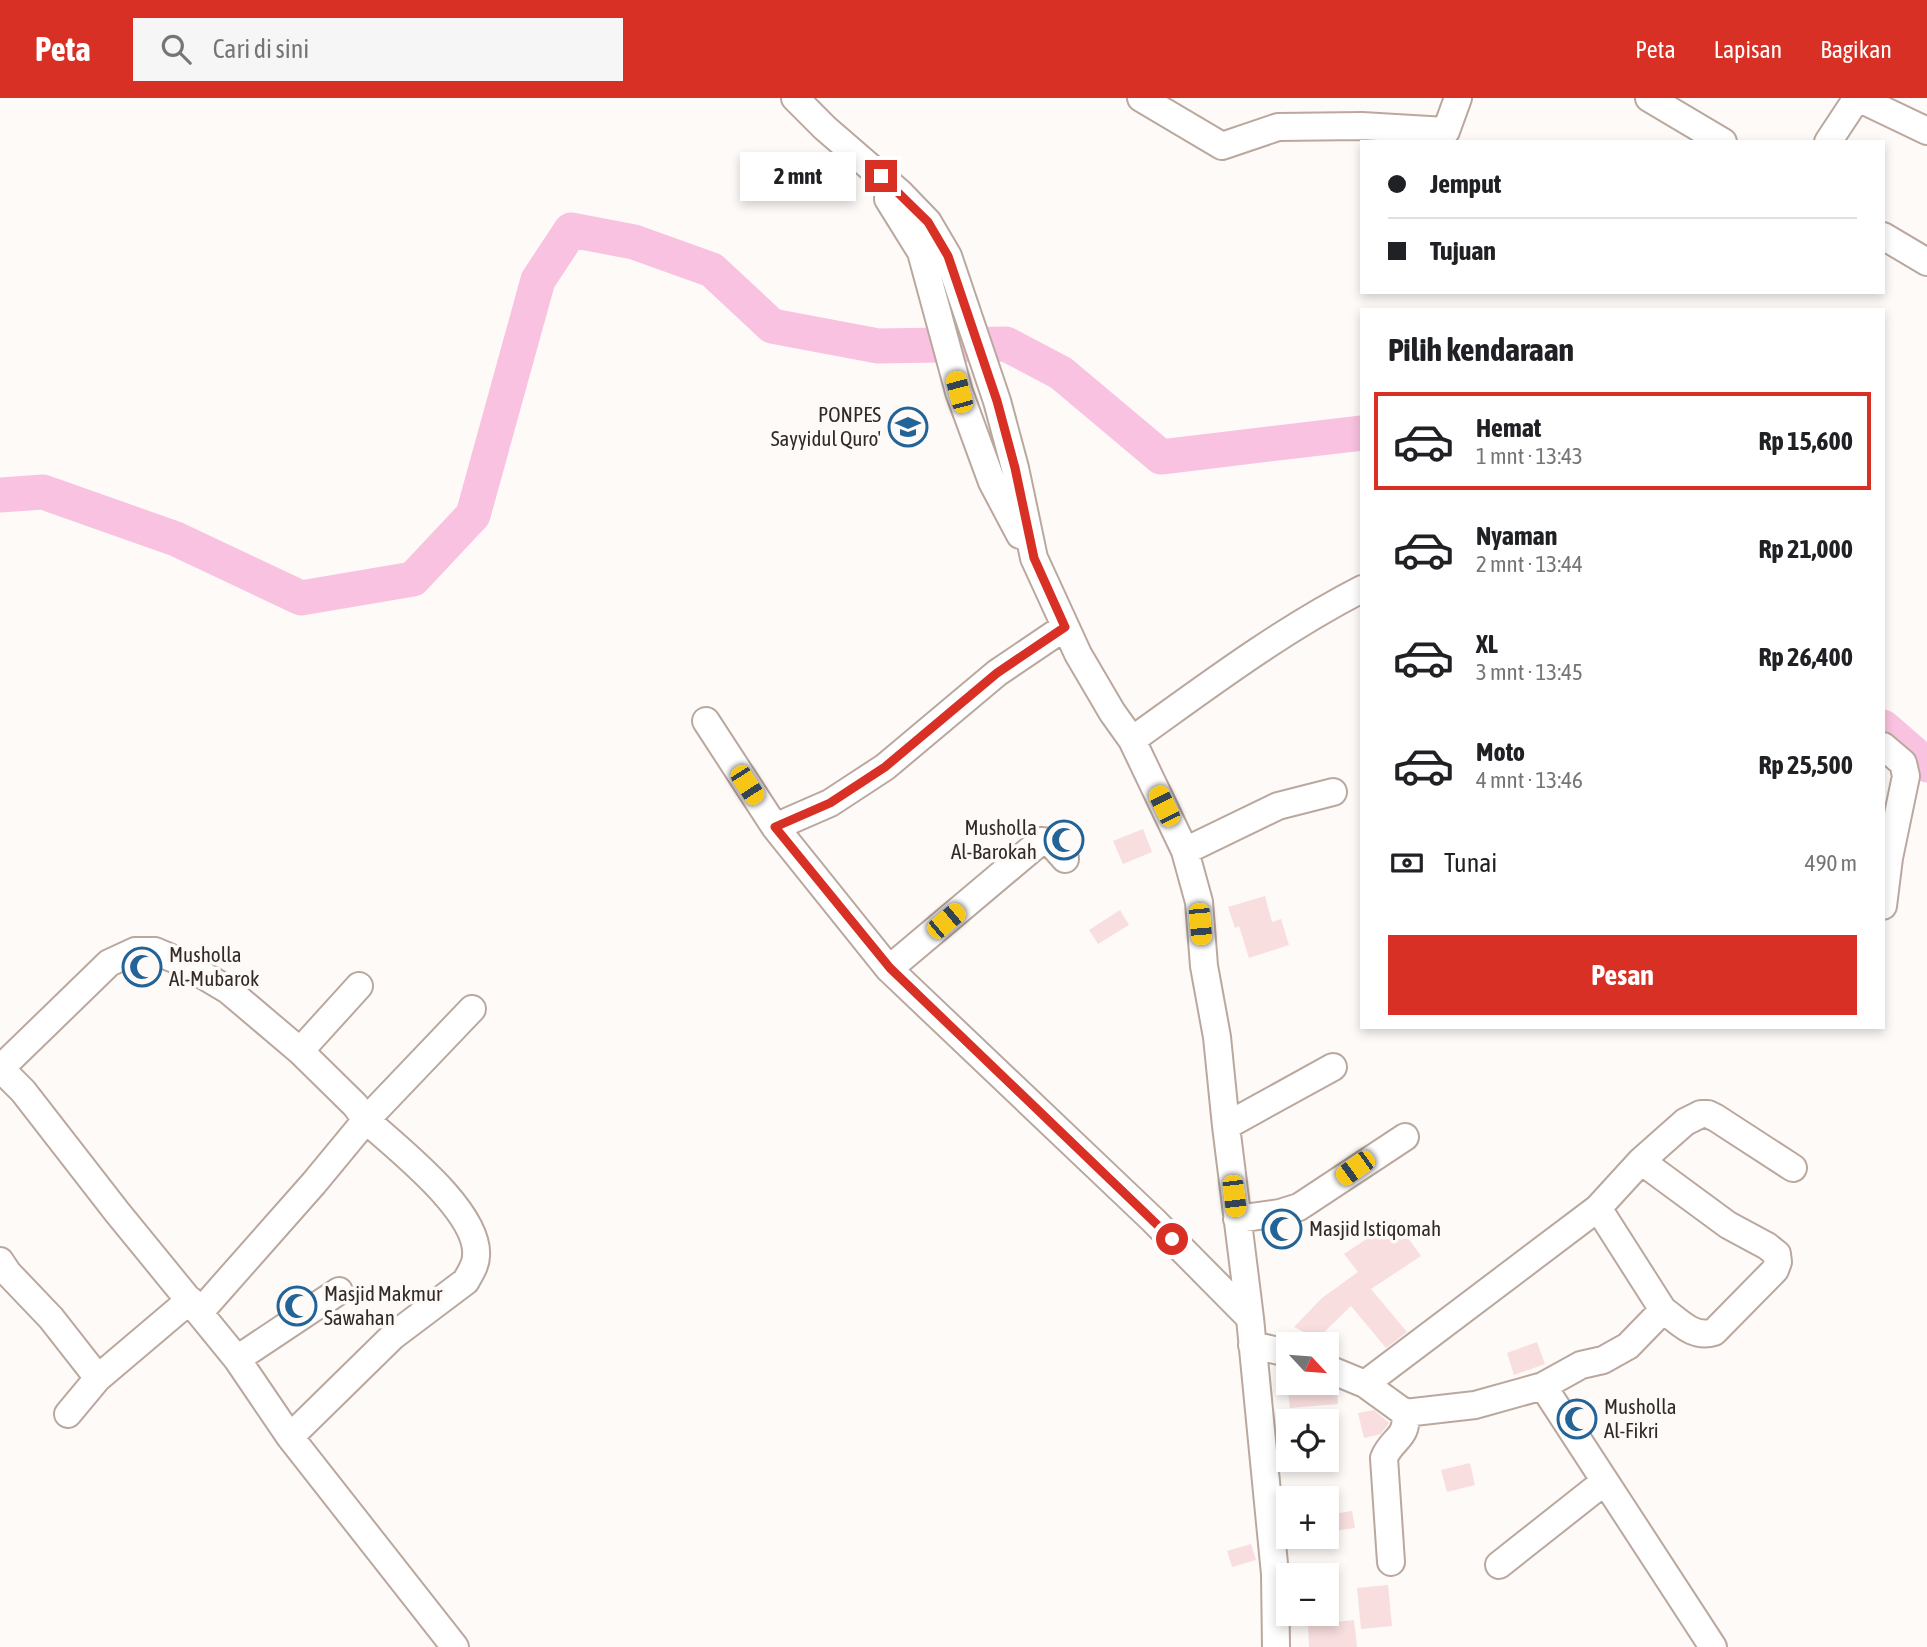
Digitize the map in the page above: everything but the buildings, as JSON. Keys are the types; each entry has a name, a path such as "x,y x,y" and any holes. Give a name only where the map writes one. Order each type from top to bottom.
{"street":[{"path":"795,98 825,128 899,192 928,222 948,256 997,401 1015,468 1034,558"},
{"path":"1140,98 1222,146 1278,127 1362,126 1441,136 1458,98"},
{"path":"1649,98 1720,140"},
{"path":"1829,140 1858,98 1927,131"},
{"path":"863,160 921,252 959,392 992,482 1008,517 1034,558 1065,627 1112,712 1132,740 1185,851 1199,902 1204,966 1217,1037 1250,1318 1275,1574 1276,1647"},
{"path":"1885,237 1927,262"},
{"path":"1132,740 1239,664 1331,605 1360,590"},
{"path":"775,827 830,803 885,767 997,673 1065,627"},
{"path":"706,721 775,827 890,968 1153,1220 1250,1318"},
{"path":"1885,748 1903,763 1906,776 1885,890"},
{"path":"1185,851 1278,806 1333,792"},
{"path":"890,968 1041,841 1050,842 1065,859"},
{"path":"290,1437 393,1336 466,1281 476,1258 476,1246 467,1224 450,1197 366,1121 355,1105 300,1051 229,990 181,962 155,951 135,951 109,963 0,1068 23,1091 237,1359 290,1437 455,1647"},
{"path":"300,1051 359,986"},
{"path":"68,1413 99,1378 195,1306 314,1184 366,1121 472,1009"},
{"path":"1226,1126 1333,1067"},
{"path":"1365,1384 1598,1208 1641,1161 1694,1116 1708,1114 1793,1168"},
{"path":"1237,1219 1280,1213 1299,1207 1405,1137"},
{"path":"1598,1208 1663,1310 1694,1333 1700,1335 1714,1332 1775,1270 1777,1254 1728,1225 1641,1161"},
{"path":"0,1261 51,1318 99,1378"},
{"path":"237,1359 339,1291"},
{"path":"1339,1373 1365,1384 1405,1413 1475,1405 1543,1386 1581,1365 1603,1360 1628,1346 1663,1310"},
{"path":"1252,1345 1276,1350"},
{"path":"1543,1386 1713,1647"},
{"path":"1391,1562 1384,1458 1403,1433 1407,1424 1405,1413"},
{"path":"1500,1565 1604,1482"}],"waterway":[{"path":"0,495 43,492 176,539 301,598 413,579 473,515 538,280 571,230 634,242 712,270 772,326 878,346 1006,344 1061,373 1161,457 1360,433"},
{"path":"1885,729 1927,765"}],"place":[{"name":"PONPES Sayyidul Quro'","path":"908,427"},
{"name":"Musholla Al-Barokah","path":"1064,840"},
{"name":"Musholla Al-Mubarok","path":"142,967"},
{"name":"Masjid Istiqomah","path":"1282,1229"},
{"name":"Masjid Makmur Sawahan","path":"297,1306"},
{"name":"Musholla Al-Fikri","path":"1577,1419"}],"route":[{"path":"881,176 928,222 948,256 997,401 1015,468 1034,558 1065,627 997,673 885,767 830,803 775,827 890,968 1172,1239"}]}
